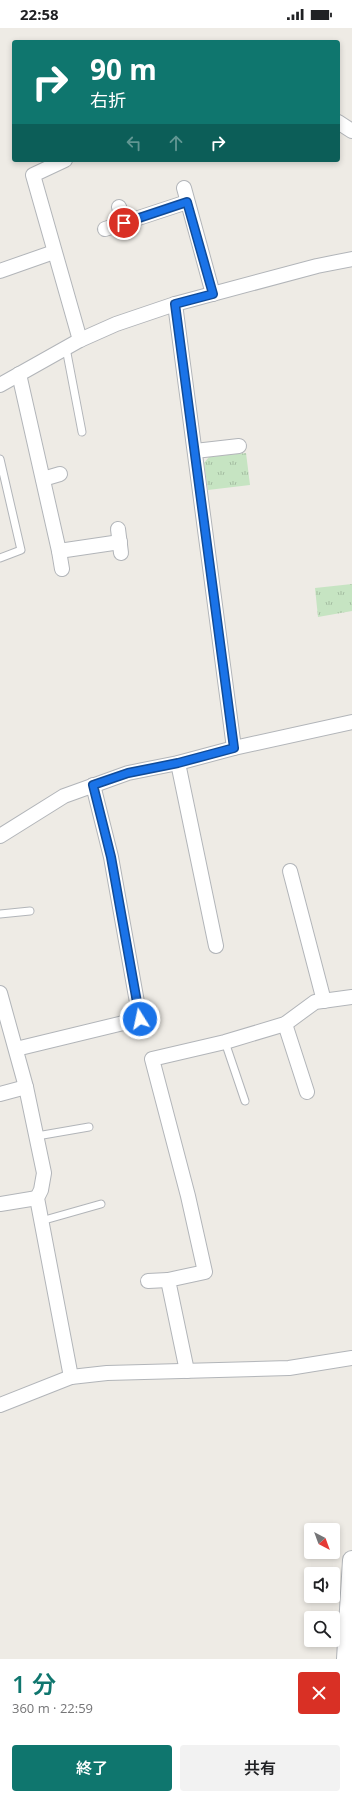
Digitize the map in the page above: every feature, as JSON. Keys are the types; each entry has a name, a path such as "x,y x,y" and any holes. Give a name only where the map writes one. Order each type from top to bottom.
{"street":[{"path":"340,123 352,131"},
{"path":"61,162 33,175 80,340"},
{"path":"184,188 213,294"},
{"path":"105,229 187,202"},
{"path":"119,207 124,223"},
{"path":"0,271 54,252"},
{"path":"0,385 80,340 116,324 175,304 317,266 352,259"},
{"path":"175,304 234,748"},
{"path":"19,374 62,569"},
{"path":"195,451 239,446"},
{"path":"43,479 60,474"},
{"path":"59,551 120,542"},
{"path":"0,836 64,796 128,773 178,763 234,748 352,722"},
{"path":"178,763 216,946"},
{"path":"16,1049 140,1019 111,857 93,785"},
{"path":"290,871 324,1001"},
{"path":"0,993 26,1087 44,1173 41,1190 37,1198 71,1377"},
{"path":"148,1281 168,1280 205,1272 188,1196 152,1059 225,1042 285,1024 315,1002 352,997"},
{"path":"285,1024 307,1092"},
{"path":"0,1094 26,1087"},
{"path":"0,1204 37,1198"},
{"path":"168,1280 187,1371"},
{"path":"0,1405 71,1377 107,1373 289,1368 352,1358"},
{"path":"346,1659 352,1560"}],"lane":[{"path":"66,348 82,432"},
{"path":"0,462 21,550 0,558"},
{"path":"0,914 30,911"},
{"path":"225,1042 245,1101"},
{"path":"37,1136 89,1126"},
{"path":"41,1221 101,1204"}],"green space":[{"path":"246,453 250,485 208,490 204,463 209,457"},
{"path":"352,584 352,611 318,617 315,588"}],"route":[{"path":"124,223 187,202 213,294 175,304 234,748 178,763 128,773 93,785 111,857 140,1019"}]}
